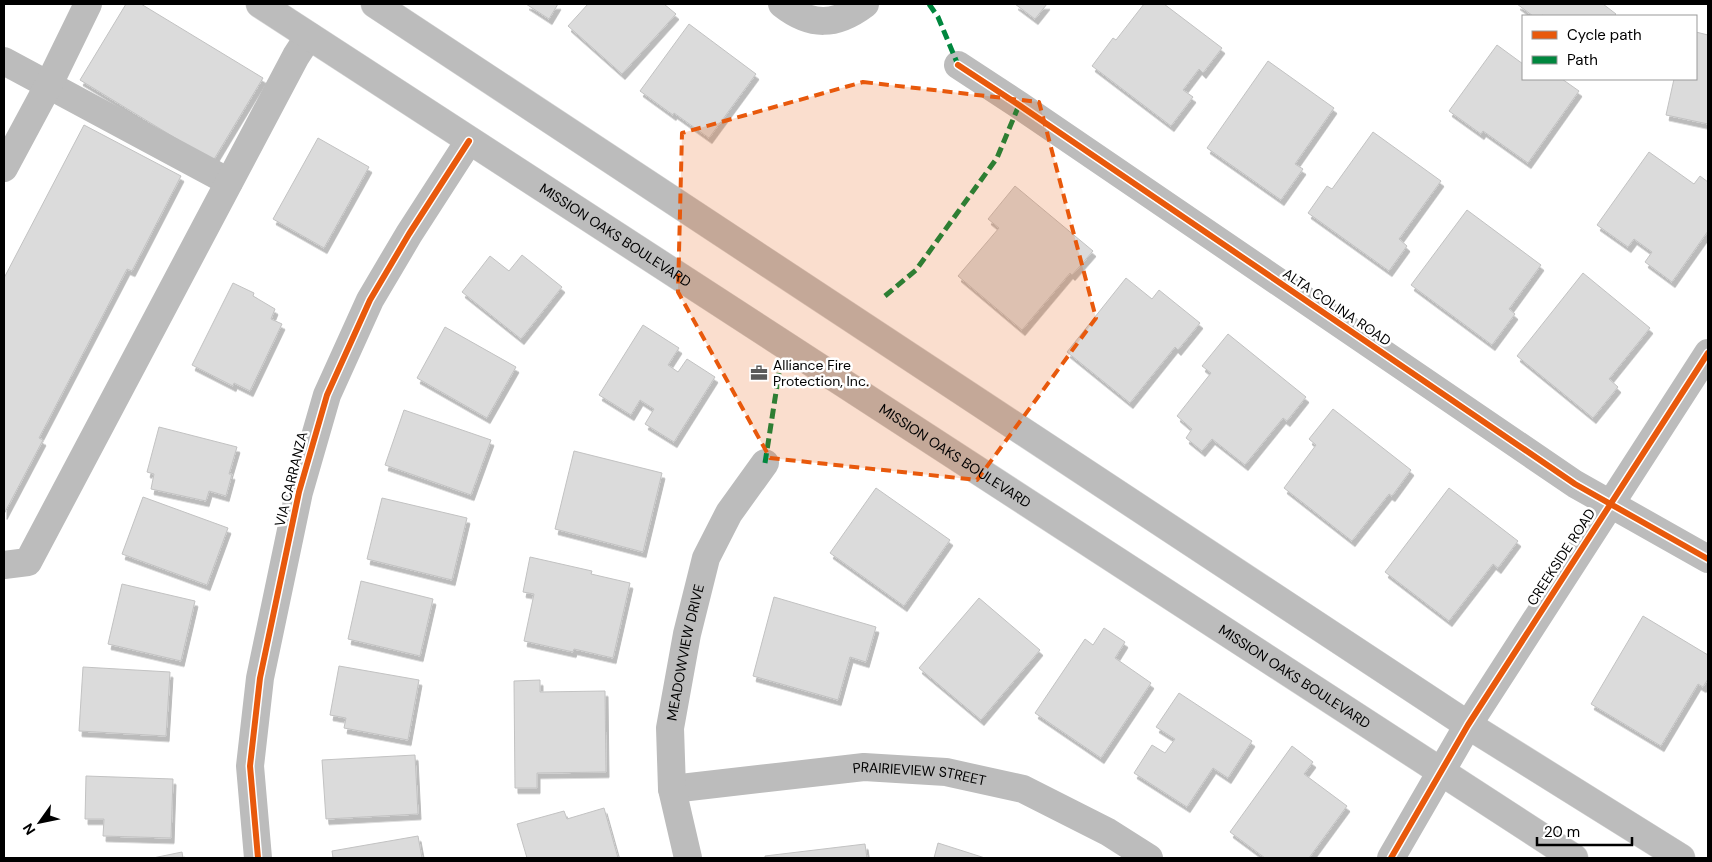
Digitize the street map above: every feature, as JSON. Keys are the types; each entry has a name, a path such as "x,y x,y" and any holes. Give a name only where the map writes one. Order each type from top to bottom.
{"street":[{"path":"4,168 48,86 88,4"},
{"name":"MISSION OAKS BOULEVARD","path":"260,4 1574,858"},
{"path":"782,4 791,11 814,21 839,20 865,4"},
{"path":"380,5 1468,725 1681,858"},
{"path":"4,565 28,562 296,56 309,36"},
{"path":"4,61 229,182"},
{"name":"ALTA COLINA ROAD","path":"958,65 1028,110 1575,484 1708,559"},
{"name":"VIA CARRANZA","path":"258,858 250,766 260,678 298,492 327,394 370,300 409,234 469,140"},
{"name":"CREEKSIDE ROAD","path":"1391,858 1468,725 1708,353"},
{"name":"MEADOWVIEW DRIVE","path":"688,858 672,789 670,728 687,634 706,558 729,513 765,463"},
{"name":"PRAIRIEVIEW STREET","path":"672,789 864,767 946,772 1023,789 1108,832 1149,858"}],"highlighted area":[{"path":"863,82 1039,102 1096,318 977,480 770,458 678,292 682,133"}],"building":[{"path":"126,4 141,4 263,78 213,161 80,80"},
{"path":"526,4 558,4 549,19"},
{"path":"588,4 664,4 676,14 622,74 568,26"},
{"path":"1015,4 1047,4 1035,19"},
{"path":"1144,4 1164,4 1222,48 1203,73 1199,69 1183,90 1193,97 1171,126 1092,66 1113,38 1116,40"},
{"path":"1517,4 1603,4 1616,14 1615,15 1532,15"},
{"path":"689,24 756,74 709,138 640,91"},
{"path":"1697,32 1708,35 1708,124 1666,115 1674,80 1697,80"},
{"path":"1497,45 1522,63 1522,80 1563,80 1579,91 1528,163 1483,131 1481,134 1449,111"},
{"path":"1268,61 1334,108 1295,164 1303,169 1281,200 1207,148"},
{"path":"84,125 181,176 132,271 127,269 39,438 43,440 4,514 4,278"},
{"path":"1373,132 1441,181 1399,239 1407,246 1389,271 1308,213 1327,186 1332,189"},
{"path":"318,138 369,167 324,248 273,219"},
{"path":"1649,152 1694,184 1700,176 1708,182 1708,231 1672,282 1645,262 1652,252 1634,239 1628,247 1597,225"},
{"path":"1015,186 1093,251 1072,275 1070,273 1022,330 958,276 999,228 988,219"},
{"path":"1467,210 1541,265 1509,309 1515,314 1492,345 1411,285"},
{"path":"522,255 562,287 521,339 462,292 490,256 509,271"},
{"path":"1583,273 1650,328 1609,379 1618,387 1593,418 1517,356"},
{"path":"1126,278 1152,299 1159,290 1200,323 1178,350 1175,347 1130,403 1067,352"},
{"path":"233,283 254,293 253,296 275,309 271,319 282,324 250,391 234,383 233,386 192,365"},
{"path":"643,325 679,348 668,365 678,372 687,359 715,377 674,442 645,424 654,409 640,400 631,415 599,395"},
{"path":"445,327 516,367 487,418 417,378"},
{"path":"1228,334 1306,397 1287,421 1283,418 1245,465 1212,439 1202,451 1186,438 1192,429 1177,416 1211,373 1202,366"},
{"path":"1333,409 1411,470 1392,496 1389,494 1352,541 1284,488 1316,445 1309,439"},
{"path":"404,410 491,440 471,495 385,465"},
{"path":"159,427 237,447 229,474 232,474 226,496 209,491 206,501 151,489 154,474 147,472"},
{"path":"574,451 662,473 643,552 555,529"},
{"path":"876,488 950,540 904,606 830,553"},
{"path":"1449,488 1518,541 1498,568 1493,564 1449,621 1385,572"},
{"path":"143,497 228,528 207,585 122,554"},
{"path":"382,498 467,518 452,580 367,559"},
{"path":"530,557 592,571 591,574 630,583 613,658 574,649 573,652 524,641 534,594 523,592"},
{"path":"361,581 433,599 420,656 348,639"},
{"path":"122,584 195,601 181,661 108,644"},
{"path":"774,597 876,627 866,662 850,657 838,700 753,676"},
{"path":"979,598 1040,650 981,720 919,668"},
{"path":"1643,616 1708,655 1708,679 1703,687 1698,684 1661,746 1591,704"},
{"path":"1104,628 1125,642 1115,658 1151,683 1101,758 1035,713 1085,639 1093,645"},
{"path":"339,666 419,680 408,740 344,728 346,718 330,715"},
{"path":"83,667 170,672 166,736 79,731"},
{"path":"540,680 540,692 605,691 606,772 537,773 537,788 515,788 514,681"},
{"path":"1179,693 1252,741 1228,778 1213,768 1187,807 1134,773 1152,745 1165,753 1175,739 1156,727"},
{"path":"1292,746 1313,762 1304,774 1347,806 1309,858 1265,858 1230,832"},
{"path":"415,755 418,814 326,819 322,760"},
{"path":"86,776 173,779 171,838 103,836 104,819 85,819"},
{"path":"604,808 618,858 527,858 517,824 564,811 567,819"},
{"path":"418,836 422,858 333,858 332,851"},
{"path":"938,843 985,858 934,858"},
{"path":"865,844 867,858 765,858 765,856"},
{"path":"182,852 183,858 153,858"}],"marked path":[{"path":"929,4 938,17 958,65"},
{"path":"885,296 916,270 997,158 1019,105"},
{"path":"765,463 779,373"}],"cycle path":[{"path":"958,65 1575,484 1708,559"},
{"path":"258,858 250,766 260,678 299,492 327,395 370,300 409,234 469,141"},
{"path":"1391,858 1468,725 1708,353"}],"place":[{"name":"Alliance Fire Protection, Inc.","path":"759,373"}]}
